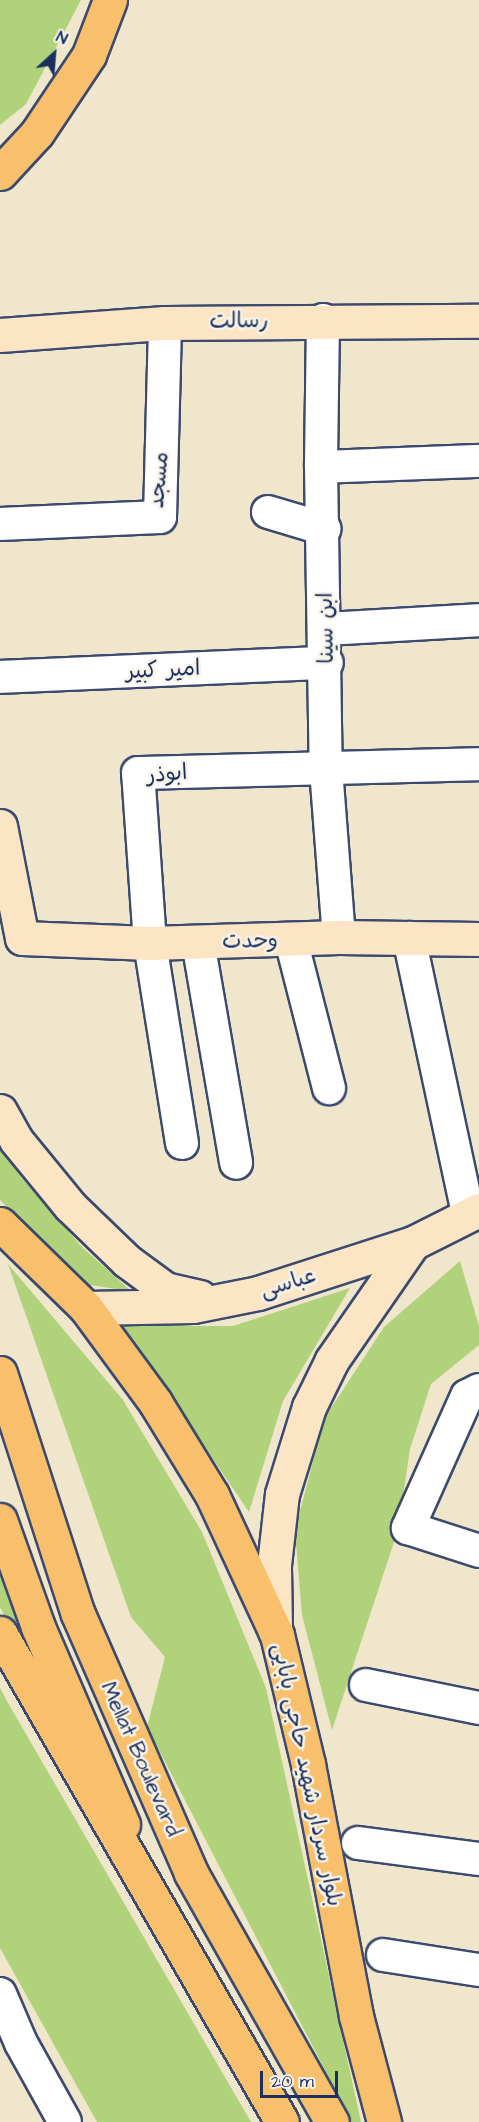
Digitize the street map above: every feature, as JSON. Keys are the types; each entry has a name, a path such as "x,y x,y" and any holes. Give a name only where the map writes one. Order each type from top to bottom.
{"main road":[{"path":"0,173 37,133 89,55 110,0"},
{"name":"رسالت","path":"0,335 165,323 323,320 479,321"},
{"name":"وحدت","path":"0,826 22,938 150,943 339,937 479,939"},
{"path":"0,1111 16,1140 70,1206 127,1262 165,1289 219,1301"},
{"name":"عباسی","path":"87,1308 193,1306 258,1293 413,1242 474,1212"},
{"name":"بلوار سردار شهید حاجی بابایی","path":"0,1224 87,1308 155,1402 212,1495 275,1631 308,1764 357,2016 384,2122"},
{"path":"275,1631 274,1565 282,1494 309,1407 332,1360 413,1242"},
{"name":"Mellat Boulevard","path":"0,1373 78,1614 186,1862 332,2122"},
{"name":"Mellat Boulevard","path":"0,1520 38,1627 155,1899 282,2122"},
{"path":"0,1633 71,1762 155,1899"}],"street":[{"name":"ابن سینا","path":"323,320 321,467 325,529 326,769 339,937"},
{"name":"مسجد","path":"0,524 160,517 165,323"},
{"path":"321,467 479,461"},
{"path":"268,512 325,529"},
{"path":"325,629 479,620"},
{"name":"امیر کبیر","path":"0,677 327,663"},
{"path":"326,769 479,764"},
{"name":"ابوذر","path":"150,943 138,773 326,769"},
{"path":"409,938 474,1212"},
{"path":"291,940 329,1088"},
{"path":"198,942 236,1163"},
{"path":"150,943 182,1143"},
{"path":"479,1390 467,1396 408,1528 479,1551"},
{"path":"366,1685 479,1708"},
{"path":"358,1843 479,1859"},
{"path":"383,1955 479,1970"},
{"path":"0,1994 21,2043 65,2122"}],"green space":[{"path":"0,0 81,0 26,104 0,125"},
{"path":"0,1142 20,1176 82,1247 131,1291 82,1284 0,1200"},
{"path":"460,1261 479,1326 479,1345 431,1384 410,1449 398,1530 332,1730 302,1615 295,1531 324,1419 384,1327"},
{"path":"8,1264 123,1400 202,1532 266,1688 361,2122 352,2122 147,1727 165,1657 131,1617"},
{"path":"350,1288 283,1401 249,1512 123,1326 233,1326"},
{"path":"0,1574 54,1719 0,1607"},
{"path":"0,1688 251,2122 97,2122 0,1948"}]}
